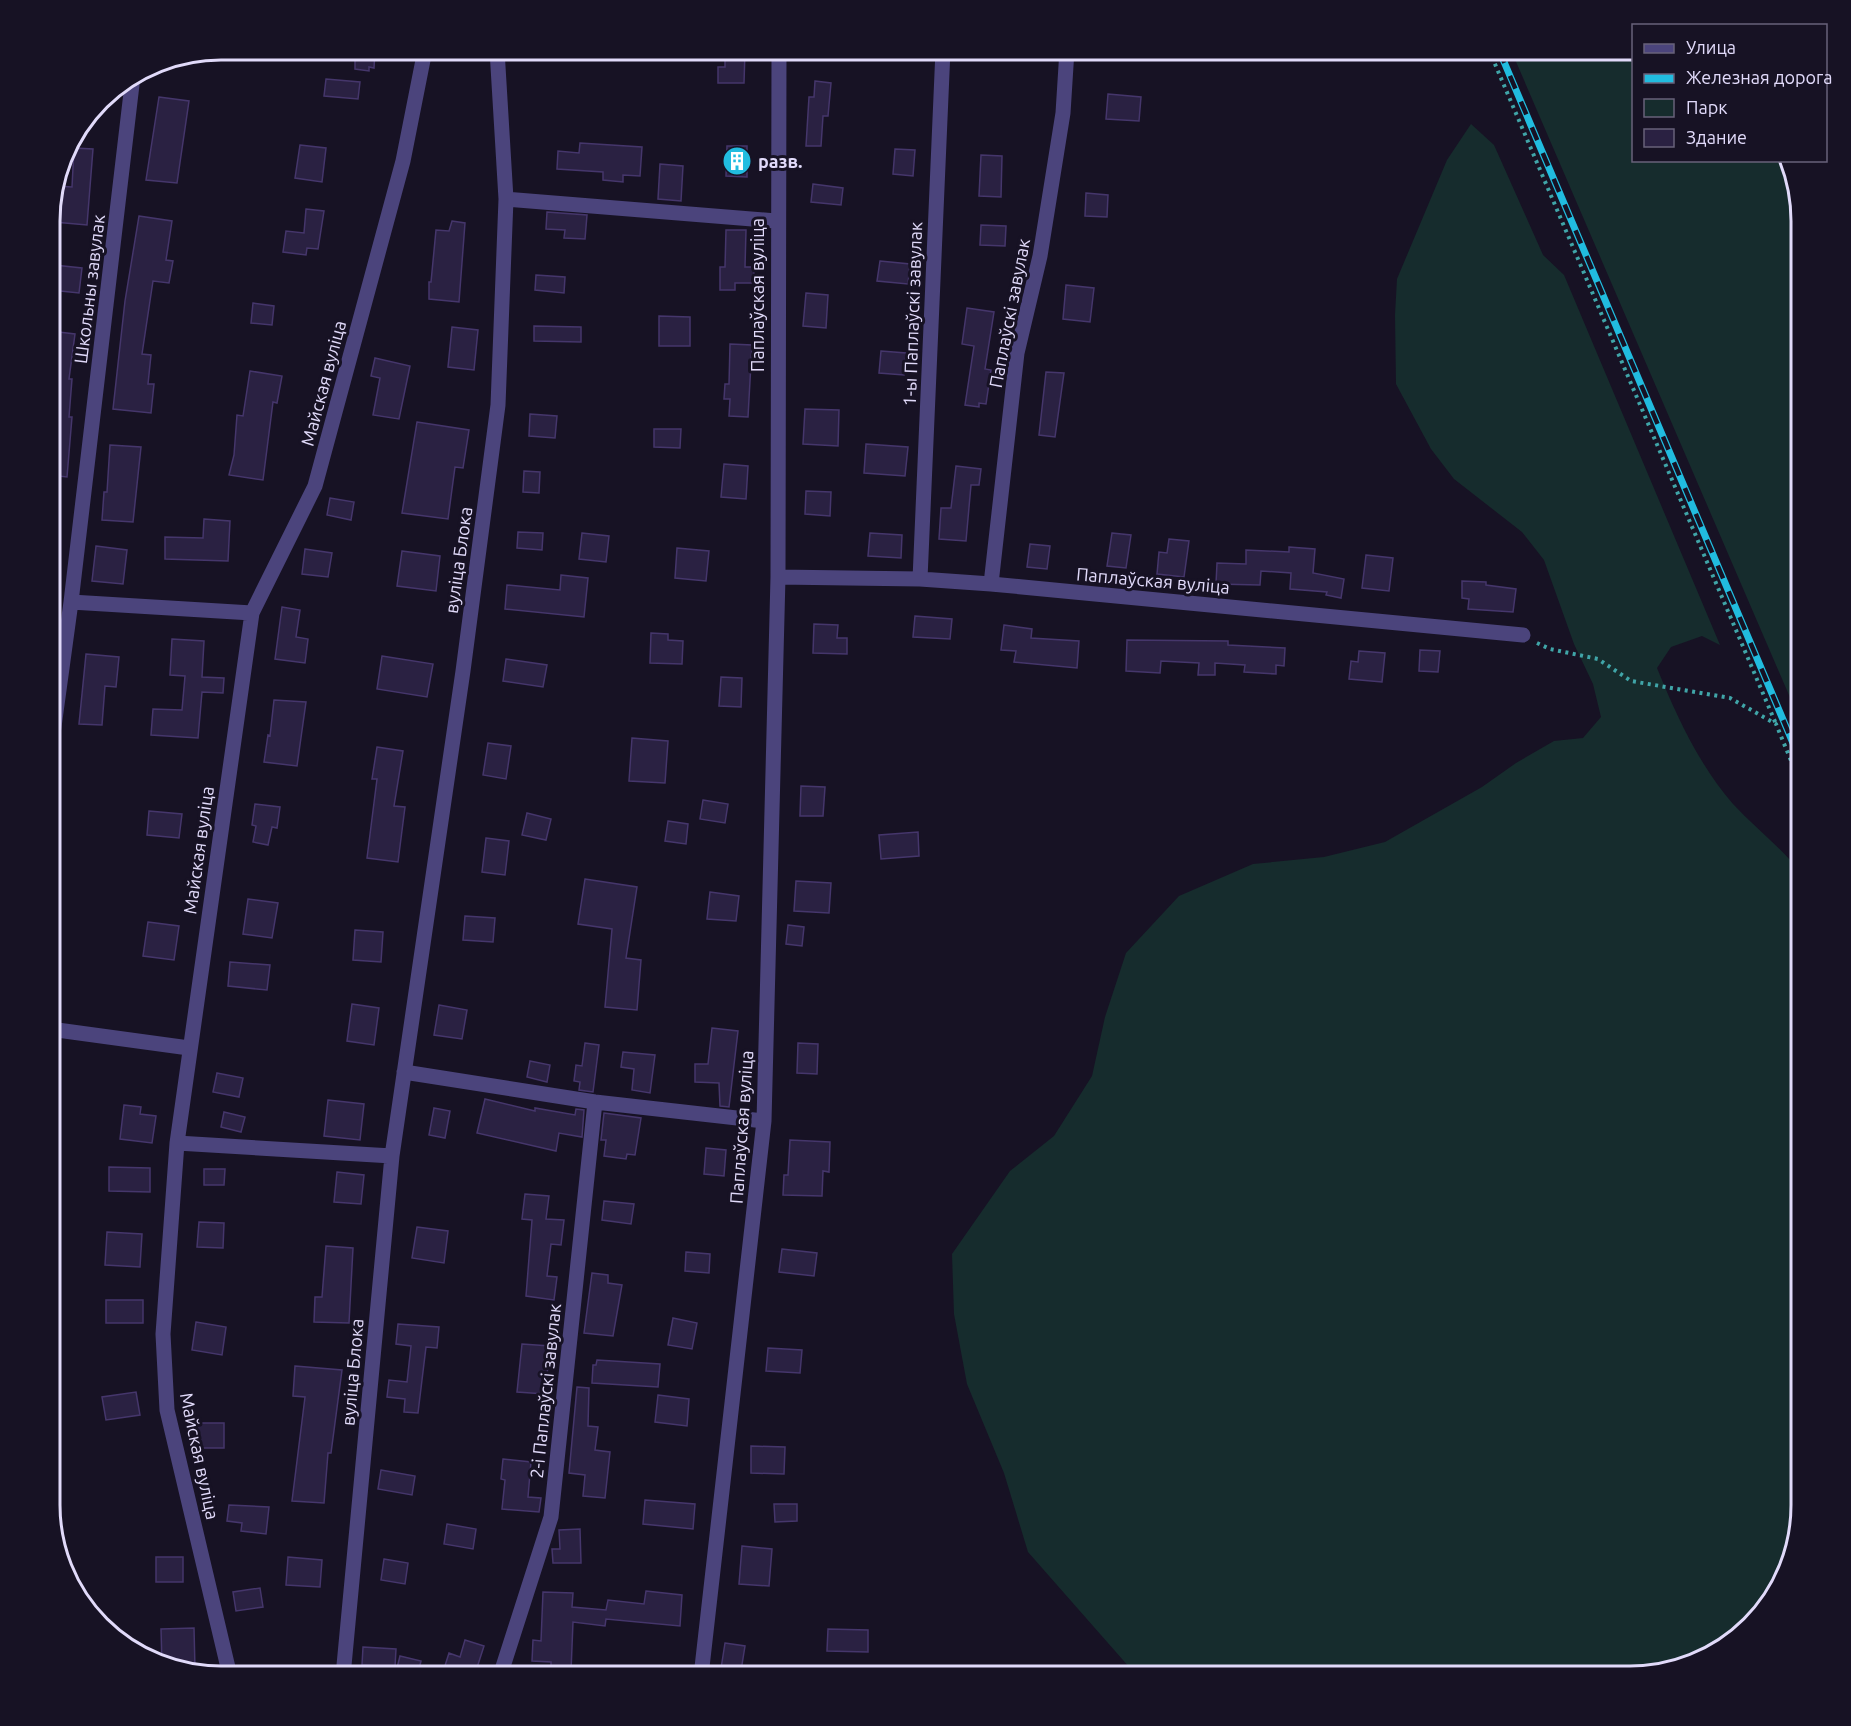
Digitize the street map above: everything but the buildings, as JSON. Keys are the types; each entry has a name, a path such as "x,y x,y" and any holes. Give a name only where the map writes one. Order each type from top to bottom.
{"street":[{"name":"Майская вуліца","path":"227,1666 167,1410 163,1334 177,1143 252,613 315,486 403,161 422,60"},
{"name":"вуліца Блока","path":"344,1666 392,1156 498,405 506,199 498,60"},
{"name":"Паплаўская вуліца","path":"702,1666 764,1121 778,577 776,221 779,60"},
{"name":"1-ы Паплаўскі завулак","path":"921,579 943,60"},
{"name":"Паплаўскі завулак","path":"991,584 1017,352 1045,223 1063,113 1066,60"},
{"name":"Школьны завулак","path":"60,683 132,87"},
{"path":"506,199 776,221"},
{"name":"Паплаўская вуліца","path":"778,577 921,579 991,584 1523,635"},
{"path":"71,602 252,613"},
{"path":"60,1030 189,1048"},
{"path":"404,1072 595,1102 764,1121"},
{"name":"2-і Паплаўскі завулак","path":"503,1666 551,1516 595,1102"},
{"path":"177,1143 392,1156"}],"path":[{"path":"1493,60 1791,761"},
{"path":"1523,635 1550,649 1598,659 1631,681 1730,698 1776,724"}],"green space":[{"path":"1515,60 1632,60 1632,162 1779,162 1786,179 1791,210 1791,700"},
{"path":"1471,124 1494,145 1543,255 1564,275 1720,645 1702,636 1671,647 1657,668 1689,739 1709,773 1733,804 1791,862 1791,1505 1788,1537 1779,1567 1764,1595 1744,1619 1720,1639 1692,1654 1662,1663 1641,1666 1128,1666 1028,1552 1004,1473 967,1384 954,1314 952,1254 1010,1171 1054,1136 1092,1076 1105,1017 1126,953 1179,896 1253,864 1324,857 1385,842 1482,787 1516,763 1554,741 1583,738 1601,717 1593,684 1574,644 1544,560 1522,532 1454,479 1431,449 1396,384 1397,279 1447,160"}],"railway":[{"path":"1503,60 1791,738"}],"place":[{"name":"разв.","path":"737,161"}]}
